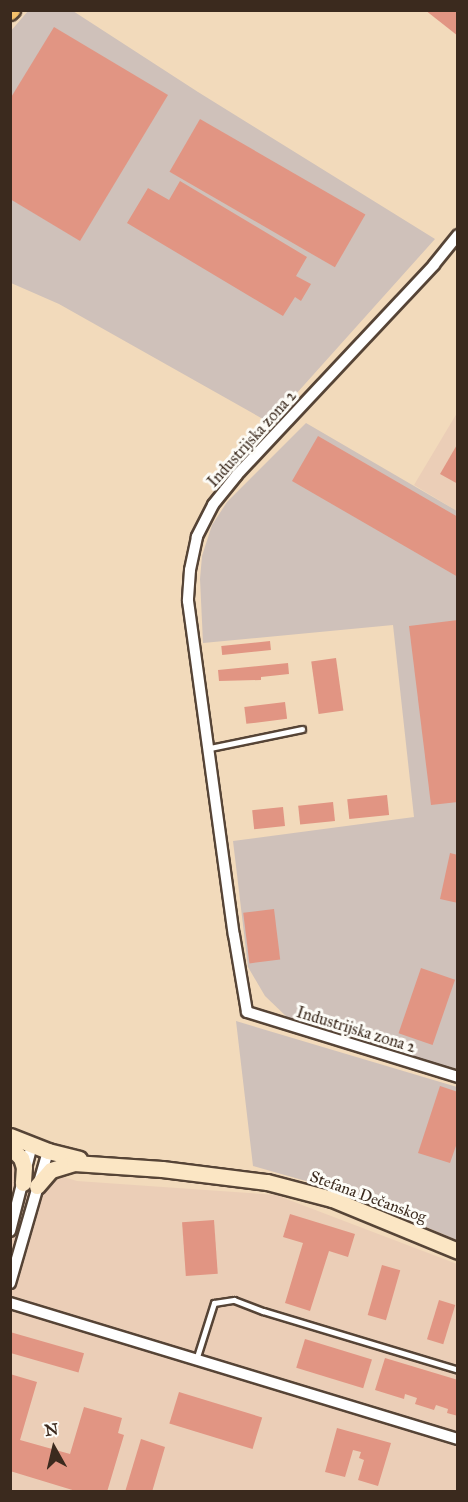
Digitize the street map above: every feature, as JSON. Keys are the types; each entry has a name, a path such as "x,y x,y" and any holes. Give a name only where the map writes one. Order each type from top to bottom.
{"main road":[{"path":"10,1136 48,1151 121,1166"},
{"path":"10,1147 21,1158 30,1185 51,1170 74,1163 121,1166"},
{"name":"Stefana Dečanskog","path":"121,1166 267,1182 332,1199 458,1251"}],"street":[{"name":"Industrijska zona 2","path":"458,235 434,265 237,474 213,506 197,537 190,570 188,601 191,636 210,748 234,935 247,1011 458,1077"},
{"path":"10,1283 30,1185 32,1145"},
{"path":"10,1231 48,1151"},
{"path":"10,1303 458,1439"}],"lane":[{"path":"210,748 302,729"},
{"path":"196,1360 214,1303 234,1300 263,1311 458,1370"}],"shaded area":[{"path":"28,11 73,11 198,92 435,239 270,423 59,304 11,283 10,32"},
{"path":"457,413 457,511 414,485"},
{"path":"306,423 457,511 457,1069 290,1020 265,996 248,967 233,841 414,817 393,625 203,643 200,579 202,556 212,525 227,502"},
{"path":"236,1021 457,1087 457,1240 341,1191 253,1166"},
{"path":"10,1161 77,1181 276,1195 457,1264 457,1491 11,1491"}],"building":[{"path":"425,10 458,10 458,36"},
{"path":"54,27 168,95 80,241 10,199 10,99"},
{"path":"200,119 365,214 335,267 170,172"},
{"path":"180,181 307,257 296,276 311,284 301,301 295,297 283,316 127,223 148,188 169,200"},
{"path":"318,436 458,517 458,577 292,481"},
{"path":"458,443 458,484 440,474"},
{"path":"458,620 458,802 431,805 409,626"},
{"path":"270,641 271,650 222,655 221,646"},
{"path":"336,658 343,710 319,714 311,661"},
{"path":"288,663 289,674 261,677 261,680 219,681 218,670"},
{"path":"285,702 287,719 246,724 244,707"},
{"path":"387,795 389,815 349,819 347,799"},
{"path":"333,802 335,821 300,825 298,806"},
{"path":"283,807 285,826 254,829 252,810"},
{"path":"450,853 458,855 458,903 440,899"},
{"path":"274,909 280,960 249,963 243,913"},
{"path":"421,968 455,980 433,1045 399,1033"},
{"path":"440,1086 458,1092 458,1140 450,1163 418,1153"},
{"path":"290,1214 355,1234 348,1257 329,1251 310,1311 285,1303 303,1243 283,1237"},
{"path":"214,1220 218,1274 186,1276 182,1222"},
{"path":"382,1265 400,1270 386,1320 368,1315"},
{"path":"439,1300 455,1305 443,1344 427,1339"},
{"path":"10,1332 84,1353 79,1372 10,1353"},
{"path":"305,1339 372,1359 363,1388 296,1368"},
{"path":"385,1358 458,1380 458,1416 447,1413 448,1409 436,1405 434,1410 415,1404 417,1398 405,1394 404,1399 375,1390"},
{"path":"10,1374 37,1382 20,1440 70,1454 84,1407 122,1418 118,1433 124,1435 107,1492 79,1492 10,1471"},
{"path":"179,1392 262,1417 253,1449 169,1424"},
{"path":"337,1428 391,1443 378,1486 358,1480 364,1460 359,1458 361,1452 353,1450 345,1477 325,1472"},
{"path":"141,1439 165,1447 152,1492 125,1492"}]}
